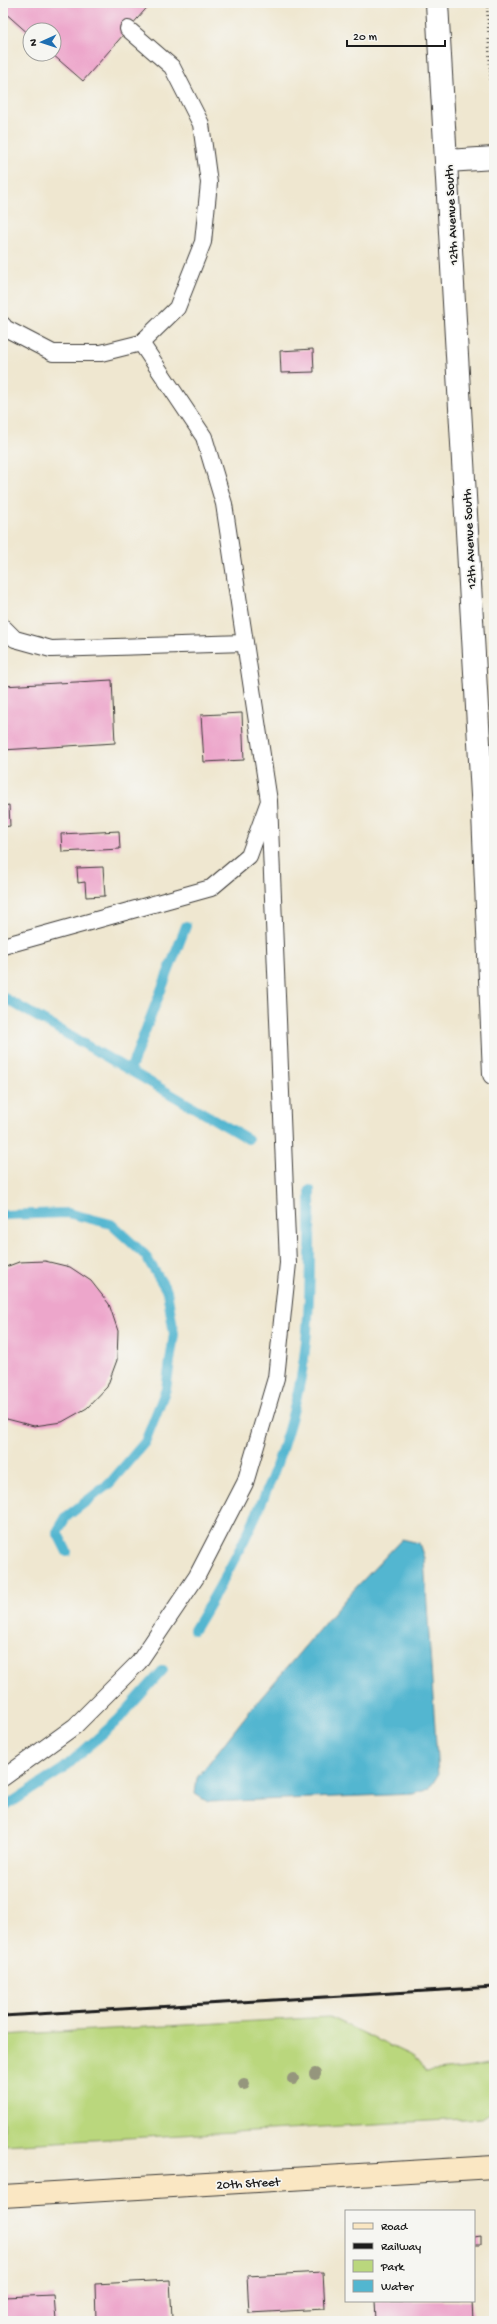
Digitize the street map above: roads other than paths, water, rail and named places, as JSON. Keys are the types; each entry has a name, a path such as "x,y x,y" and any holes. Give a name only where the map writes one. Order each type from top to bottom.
{"main road":[{"name":"20th Street","path":"3,2196 494,2167"}],"street":[{"name":"12th Avenue South","path":"438,3 488,812 494,1074"},
{"path":"447,161 494,158"}],"lane":[{"path":"3,325 5,328 53,353 101,353 141,343 177,308 203,242 210,183 201,124 172,67 128,30"},
{"path":"3,1778 75,1726 139,1662 197,1576 245,1483 276,1378 288,1263 269,801 224,504 204,437 141,343"},
{"path":"3,627 15,639 51,649 245,643"},
{"path":"3,946 211,888 249,856 269,801"}],"water":[{"path":"402,1539 419,1543 424,1558 438,1775 429,1789 413,1794 208,1802 195,1794 197,1778 248,1713 347,1597"}],"waterway":[{"path":"130,1070 186,926"},
{"path":"3,997 248,1139"},
{"path":"194,1630 228,1572 257,1513 270,1483 291,1420 299,1387 306,1339 309,1289 310,1190"},
{"path":"3,1215 68,1213 111,1224 145,1255 167,1291 174,1334 166,1389 145,1442 110,1483 66,1517 57,1532 67,1552"},
{"path":"3,1808 63,1769 118,1720 163,1670"}],"railway":[{"path":"3,2016 494,1987"}]}
